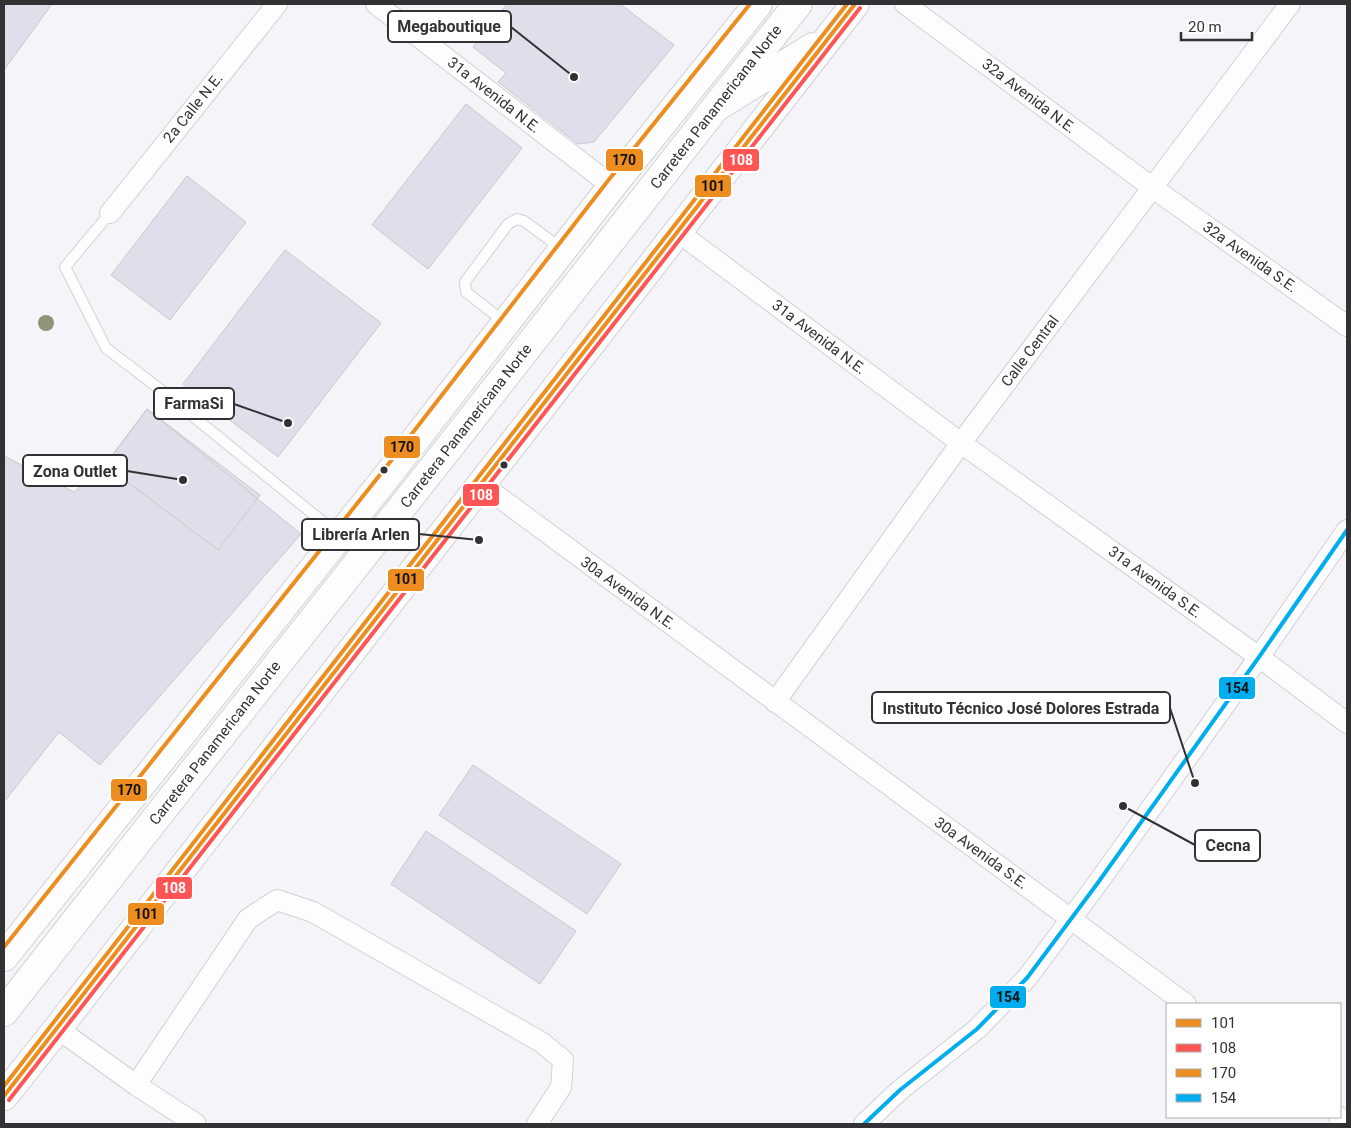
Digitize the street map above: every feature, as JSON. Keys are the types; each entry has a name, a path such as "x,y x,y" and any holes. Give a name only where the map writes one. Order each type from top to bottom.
{"main road":[{"name":"Carretera Panamericana Norte","path":"4,957 388,475 612,186 758,4"},
{"name":"Carretera Panamericana Norte","path":"4,1012 798,4"},
{"path":"4,1096 855,4"},
{"path":"715,108 828,38"}],"street":[{"name":"2a Calle N.E.","path":"110,212 277,4"},
{"name":"31a Avenida N.E.","path":"376,4 612,186"},
{"name":"32a Avenida N.E.","path":"905,4 1153,188"},
{"name":"Calle Central","path":"775,702 961,443 1290,4"},
{"name":"32a Avenida S.E.","path":"1153,188 1347,326"},
{"name":"31a Avenida N.E.","path":"678,232 961,443"},
{"name":"31a Avenida S.E.","path":"961,443 1259,657 1347,723"},
{"name":"30a Avenida N.E.","path":"481,484 775,702"},
{"path":"864,1124 900,1090 977,1029 1027,978 1259,657 1347,530"},
{"name":"30a Avenida S.E.","path":"775,702 1185,1003"},
{"path":"136,1085 248,919 277,900 313,912 541,1042 563,1060 561,1087 537,1124"},
{"path":"58,1029 136,1085 196,1124"}],"lane":[{"path":"110,212 65,268 106,348 365,554"},
{"path":"506,323 466,292 465,282 508,224 517,219 524,221 563,249"}],"building":[{"path":"4,4 52,4 4,70"},
{"path":"507,4 620,4 674,45 594,142 578,144 498,82 506,73 473,47"},
{"path":"466,104 522,148 428,269 372,225"},
{"path":"187,176 246,222 170,320 111,275"},
{"path":"285,250 381,323 278,457 183,384"},
{"path":"147,409 260,495 218,550 105,465"},
{"path":"147,409 301,534 100,765 59,732 4,802 4,456 74,492 105,465"},
{"path":"473,765 621,864 587,914 439,815"},
{"path":"426,831 576,931 540,984 391,884"}],"transit line":[{"name":"170","path":"4,947 383,471 607,182 750,4"},
{"name":"170","path":"4,1086 847,4"},
{"name":"101","path":"4,1096 855,4"},
{"name":"108","path":"9,1100 860,8"},
{"name":"154","path":"864,1124 900,1090 977,1029 1027,978 1097,884 1347,530"}],"place":[{"name":"Megaboutique","path":"574,77"},
{"name":"FarmaSi","path":"288,423"},
{"name":"Zona Outlet","path":"183,480"},
{"name":"Librería Arlen","path":"479,540"},
{"name":"Instituto Técnico José Dolores Estrada","path":"1195,783"},
{"name":"Cecna","path":"1123,806"}]}
